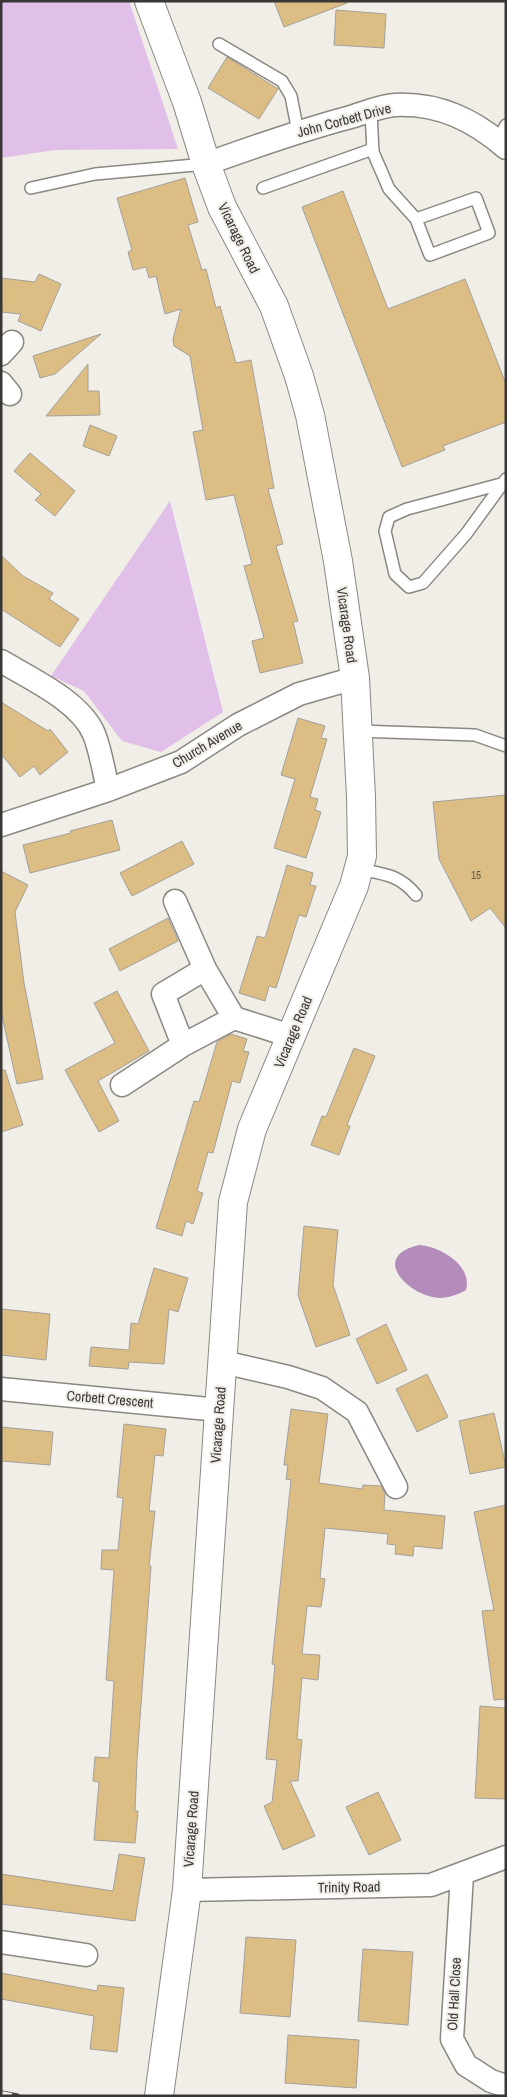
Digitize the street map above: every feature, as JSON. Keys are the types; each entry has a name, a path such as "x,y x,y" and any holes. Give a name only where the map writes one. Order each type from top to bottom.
{"street":[{"name":"Vicarage Road","path":"150,1 187,102 206,164 222,207 274,306 299,376 321,465 354,678 362,807 362,856 354,886 252,1130 233,1202 188,1890 159,2096"},
{"name":"John Corbett Drive","path":"206,164 298,132 394,105 437,110 480,126 503,138"},
{"path":"1,660 65,700 81,713 93,734 108,790"},
{"name":"Church Avenue","path":"1,825 108,790 181,762 238,725 300,694 354,678"},
{"path":"175,901 205,969 234,1018 291,1036"},
{"path":"182,1045 163,994 205,969"},
{"path":"122,1085 182,1045 234,1018"},
{"path":"223,1362 288,1377 322,1388 357,1412 396,1487"},
{"name":"Corbett Crescent","path":"1,1389 219,1410"},
{"name":"Trinity Road","path":"188,1890 431,1885 506,1857"},
{"name":"Old Hall Close","path":"462,1875 452,2039 466,2065 494,2088"},
{"path":"1,1942 86,1955"}],"lane":[{"path":"219,44 282,81 291,96 298,132"},
{"path":"371,112 373,149 389,189 416,220 430,255 489,233 476,198 416,220"},
{"path":"263,188 373,149"},
{"path":"31,188 95,174 206,164"},
{"path":"503,481 466,534 423,583 409,587 395,574 385,531 389,517 407,508 503,481"},
{"path":"358,731 475,735 506,746"},
{"path":"358,869 397,877 406,883 416,895"}],"shaded area":[{"path":"1,1 129,1 178,149 55,150 1,158"},
{"path":"170,501 223,712 161,752 122,741 84,691 51,676"},
{"path":"419,1245 436,1249 453,1258 464,1273 467,1281 466,1290 454,1296 440,1298 429,1296 407,1284 395,1267 396,1258 404,1251"}],"building":[{"path":"274,1 346,1 347,3 284,27"},
{"path":"336,10 386,14 384,48 334,45"},
{"path":"227,57 278,89 259,119 208,88"},
{"path":"185,178 198,222 188,225 202,270 206,269 216,308 220,306 236,363 251,360 274,488 268,489 283,544 276,546 298,621 293,622 303,663 260,673 252,641 264,638 244,566 252,564 234,495 206,500 193,432 203,430 190,356 174,346 173,339 181,309 165,314 156,276 149,278 146,267 133,270 128,252 132,250 117,198"},
{"path":"343,191 388,309 465,279 506,384 506,422 443,446 445,450 402,467 302,207"},
{"path":"39,274 61,284 41,331 18,321 21,314 1,312 1,278 35,282"},
{"path":"101,334 55,374 40,378 33,356"},
{"path":"88,364 88,391 99,391 100,415 46,416"},
{"path":"90,425 117,436 109,456 83,446"},
{"path":"30,453 75,491 55,516 35,500 41,494 14,471"},
{"path":"1,555 23,576 53,593 49,599 79,619 60,647 1,609"},
{"path":"1,702 48,731 50,729 68,752 40,775 34,766 20,777 1,754"},
{"path":"298,718 325,726 321,738 327,739 310,797 318,799 315,810 321,812 306,858 274,848 295,779 281,775"},
{"path":"506,795 506,928 490,908 471,921 439,859 433,802"},
{"path":"112,820 120,850 30,873 23,845"},
{"path":"182,841 194,864 132,896 120,873"},
{"path":"287,865 313,873 310,885 316,886 306,917 299,915 276,988 269,986 265,1001 239,993 257,936 265,938"},
{"path":"1,871 28,885 15,912 24,983 43,1079 17,1084 1,1011"},
{"path":"168,918 178,941 120,971 109,949"},
{"path":"117,991 149,1051 98,1081 119,1121 99,1132 65,1070 115,1043 94,1003"},
{"path":"231,1034 247,1039 243,1051 249,1052 240,1083 232,1081 213,1153 208,1152 197,1191 203,1193 193,1224 186,1221 182,1236 156,1228 194,1101 199,1102 217,1042"},
{"path":"354,1048 375,1056 347,1125 350,1126 339,1155 311,1145 322,1116 326,1117"},
{"path":"1,1070 5,1070 23,1125 1,1132"},
{"path":"304,1226 338,1230 333,1285 350,1335 316,1347 298,1295"},
{"path":"154,1268 188,1278 178,1312 169,1309 164,1364 129,1362 128,1369 89,1366 91,1347 129,1350 131,1323 138,1324"},
{"path":"1,1309 50,1314 46,1360 1,1355"},
{"path":"386,1324 407,1370 377,1384 356,1339"},
{"path":"427,1374 448,1417 417,1432 396,1389"},
{"path":"291,1409 328,1414 319,1483 362,1489 363,1485 381,1486 385,1494 384,1510 445,1516 442,1549 414,1546 413,1556 395,1554 396,1545 387,1544 388,1534 325,1528 320,1578 325,1579 321,1607 307,1606 302,1654 320,1655 318,1680 302,1678 297,1739 302,1740 298,1781 290,1781 315,1836 283,1850 264,1806 272,1802 277,1760 266,1759 275,1665 272,1664 291,1480 286,1479 288,1465 284,1465"},
{"path":"494,1413 506,1467 470,1474 459,1421"},
{"path":"124,1424 166,1429 163,1456 155,1455 149,1511 155,1511 149,1566 151,1566 137,1760 135,1811 138,1811 135,1843 94,1840 99,1782 93,1781 95,1757 109,1758 114,1681 106,1680 114,1570 101,1569 102,1550 118,1550 123,1498 117,1497"},
{"path":"1,1427 53,1432 50,1465 1,1461"},
{"path":"506,1505 506,1699 494,1700 482,1611 494,1610 474,1512"},
{"path":"480,1706 506,1708 506,1799 475,1798"},
{"path":"378,1792 401,1840 369,1855 346,1807"},
{"path":"119,1854 145,1858 135,1921 1,1904 1,1874 113,1891"},
{"path":"246,1937 296,1940 290,2017 240,2013"},
{"path":"363,1949 413,1952 408,2025 358,2021"},
{"path":"1,1973 97,1991 98,1985 124,1988 117,2052 90,2049 94,2016 1,1999"},
{"path":"288,2035 359,2040 356,2088 285,2083"}],"railway":[{"path":"1,2093 17,2096"}]}
